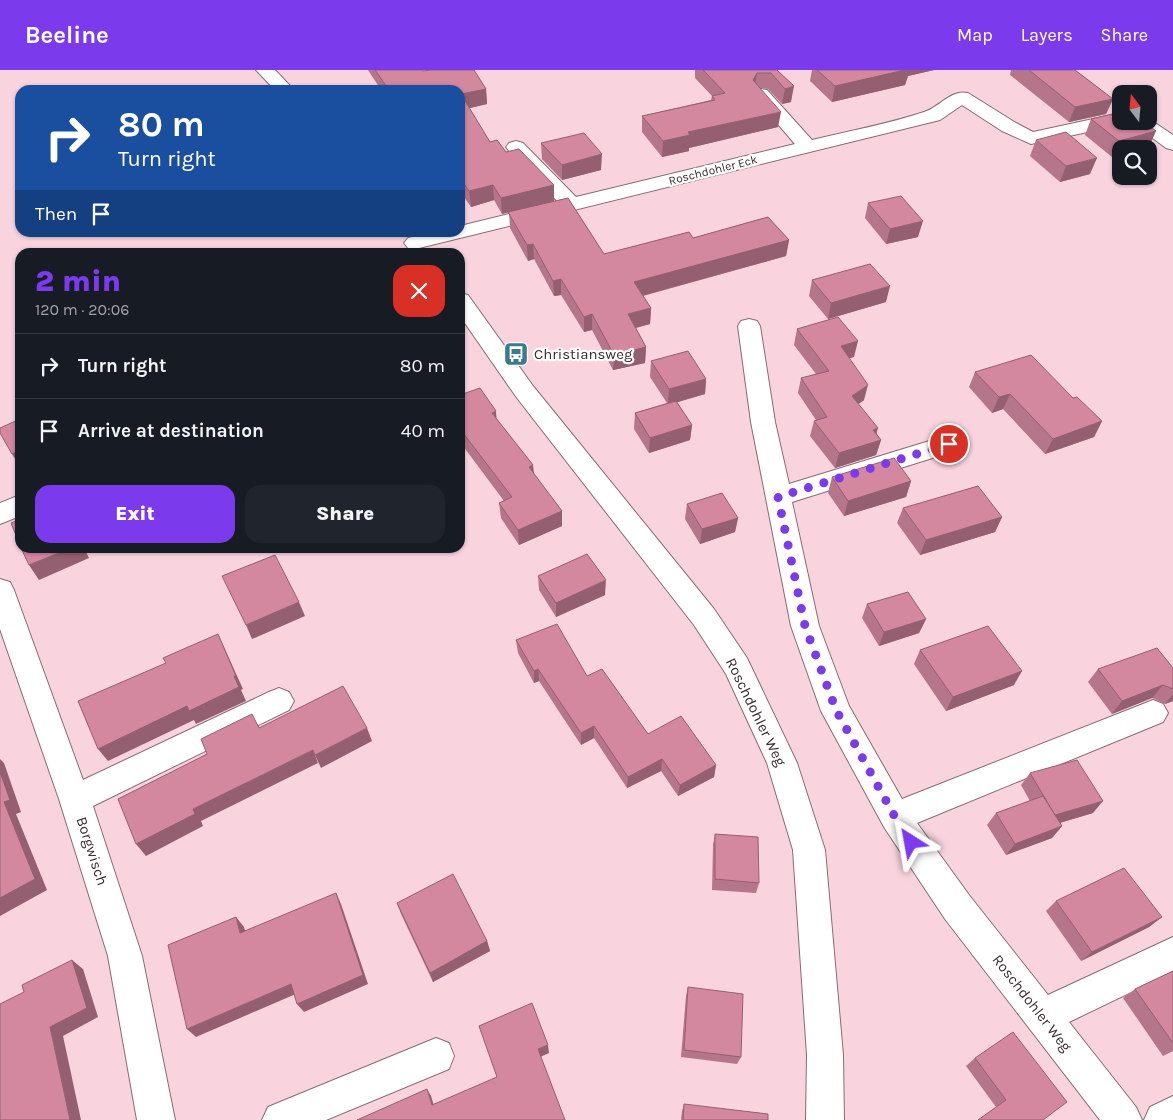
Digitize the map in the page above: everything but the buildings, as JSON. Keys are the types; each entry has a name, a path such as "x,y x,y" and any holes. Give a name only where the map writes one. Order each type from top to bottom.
{"street":[{"path":"265,70 280,85"},
{"path":"761,94 808,147"},
{"name":"Roschdohler Eck","path":"465,231 933,116 962,98 1008,127 1032,138 1112,121"},
{"path":"1152,130 1173,144"},
{"path":"516,147 572,205"},
{"name":"Roschdohler Eck","path":"415,243 440,237"},
{"name":"Roschdohler Weg","path":"465,308 526,392 704,617 738,667 782,763 809,850 824,1055 825,1120"},
{"name":"Roschdohler Weg","path":"749,326 763,422 805,626 836,710 895,817 957,907 1123,1120"},
{"path":"778,497 949,444"},
{"path":"0,514 15,506"},
{"name":"Borgwisch","path":"0,590 75,799 125,956 156,1120"},
{"path":"75,799 279,701"},
{"path":"895,817 1153,713"},
{"path":"1042,1016 1173,954"},
{"path":"281,1120 436,1056"},
{"path":"1163,1120 1173,1115"}],"place":[{"name":"Christiansweg","path":"516,354"}],"route":[{"path":"911,842 895,817 836,710 805,626 778,497 949,444"}]}
